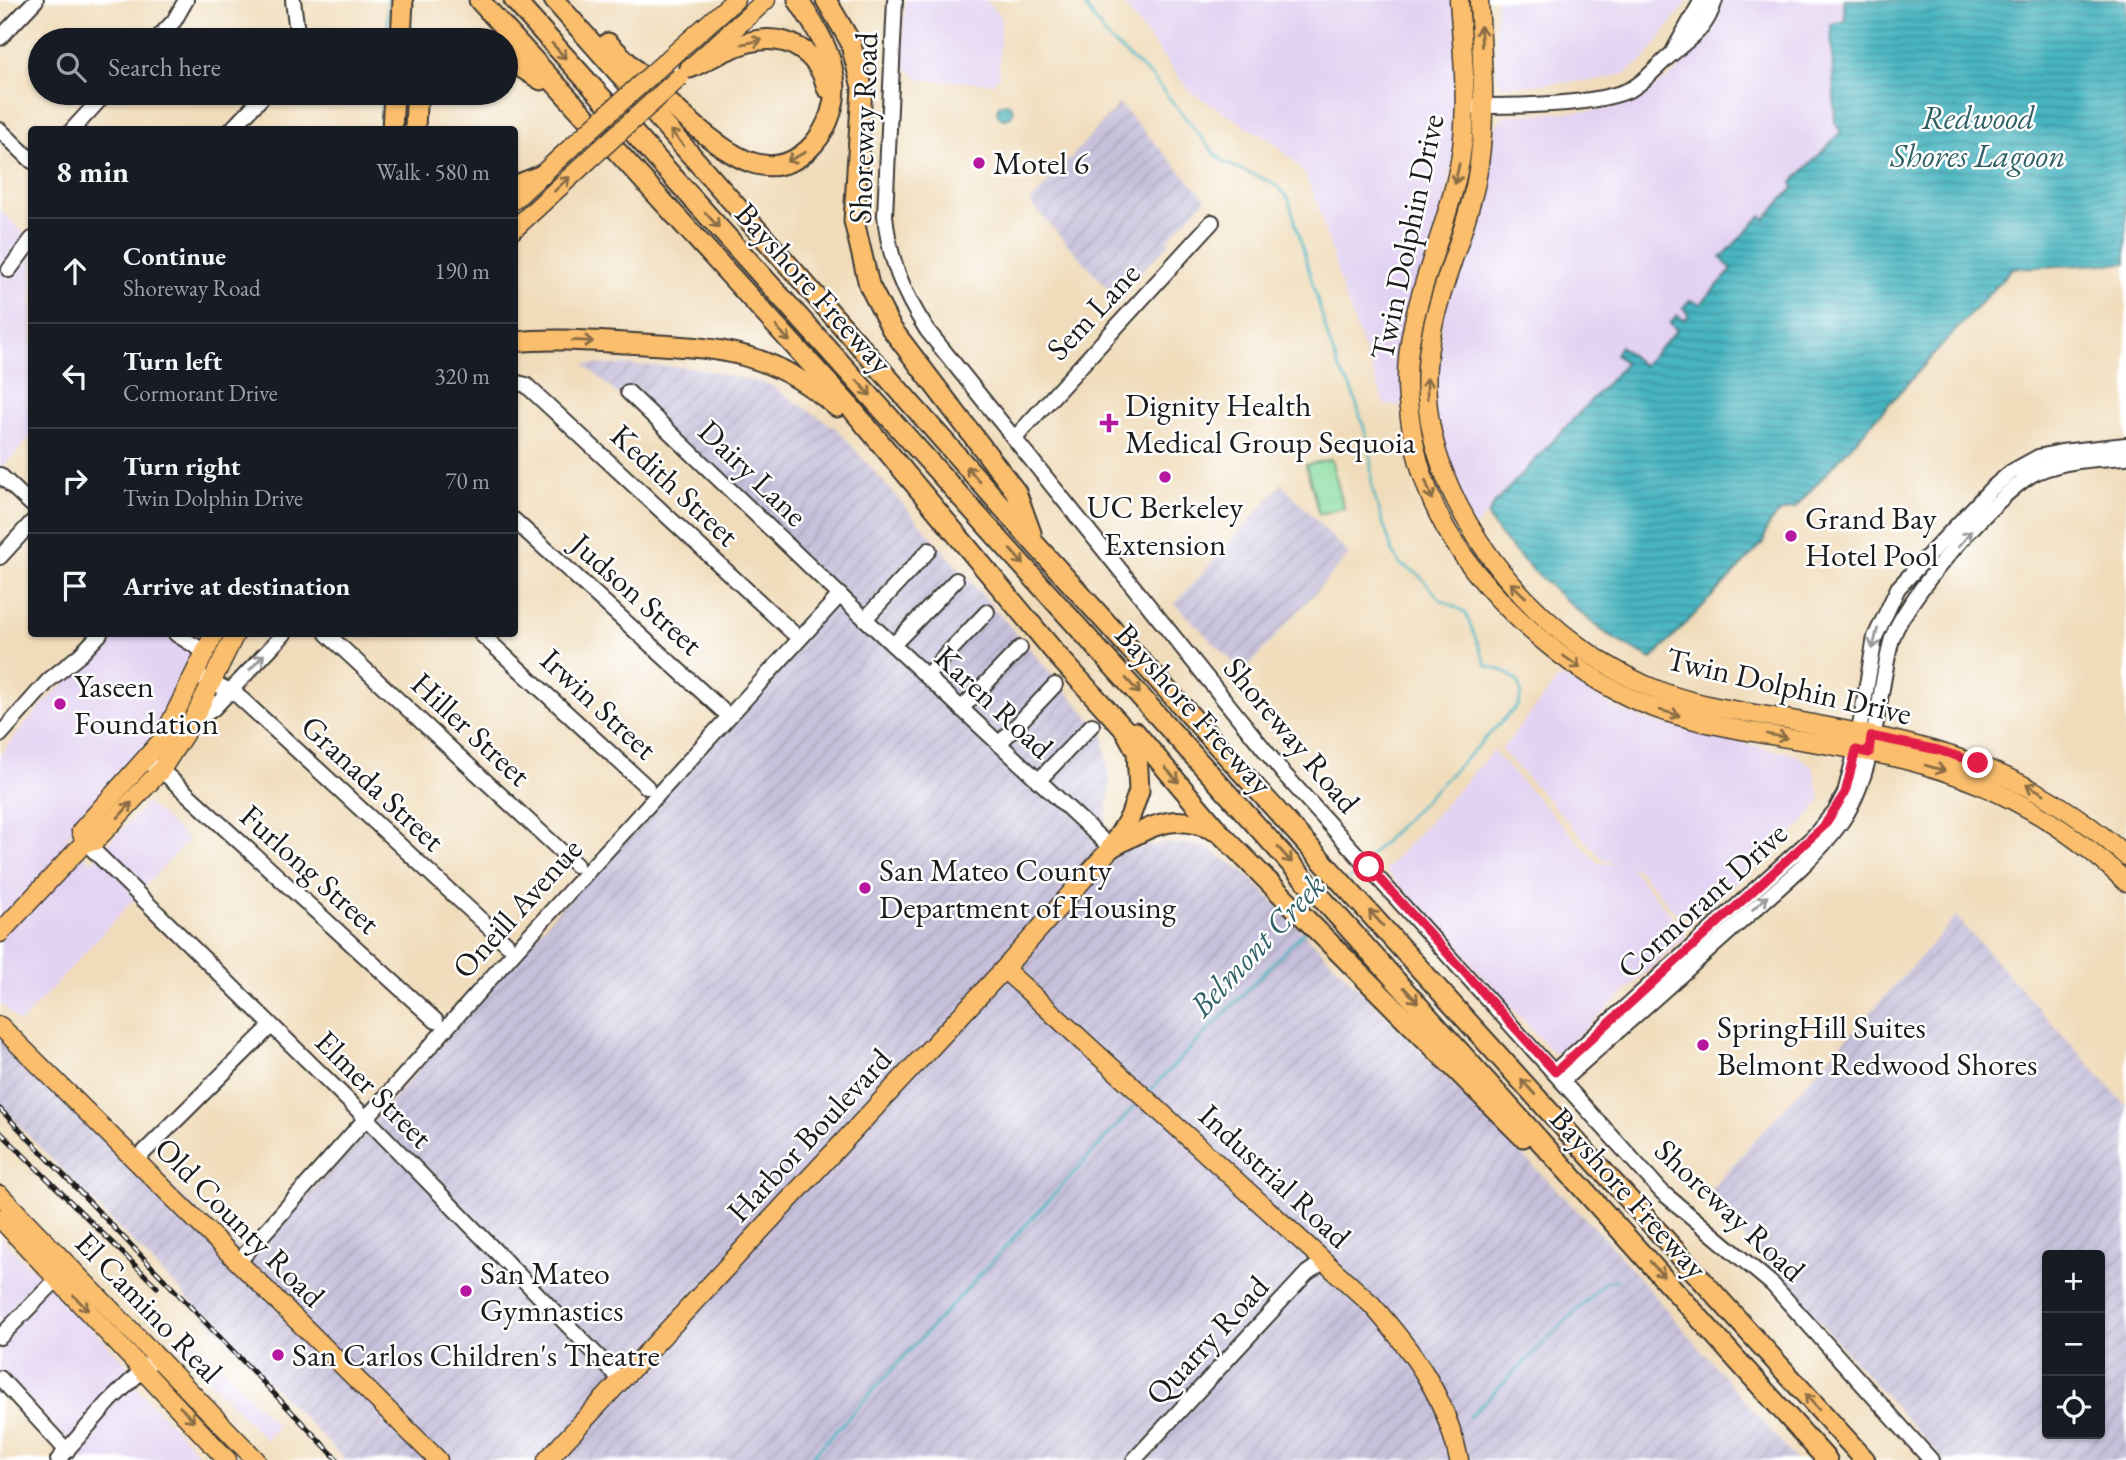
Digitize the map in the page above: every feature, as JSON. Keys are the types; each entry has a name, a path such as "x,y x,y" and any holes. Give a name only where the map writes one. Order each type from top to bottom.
{"highway":[{"path":"402,28 403,0"},
{"path":"479,0 504,28"},
{"name":"Bayshore Freeway","path":"514,0 1329,903 1827,1460"},
{"name":"Bayshore Freeway","path":"554,0 1035,544 1863,1457"},
{"path":"563,0 670,102 739,158 765,166 794,160 816,142 827,124 834,102 834,76 820,37 798,0"},
{"path":"826,0 850,41 862,87 854,221 869,285 891,328 1016,492 1035,544"},
{"path":"685,72 753,40 766,39 792,44 813,58 825,79 829,105 827,124"},
{"path":"518,43 852,410 1057,655 1125,730 1137,752 1139,791 1130,817 1111,848"},
{"path":"518,64 575,107"},
{"path":"393,126 394,105"},
{"path":"415,126 416,105"},
{"path":"518,184 542,175"},
{"path":"518,342 584,341 695,347 744,354 775,365 806,383 877,441"},
{"path":"1057,655 1101,695 1221,834 1514,1129 1611,1218"},
{"path":"1111,848 1166,821 1193,822 1221,834"}],"main road":[{"path":"518,196 734,0"},
{"path":"518,225 766,0"},
{"name":"Twin Dolphin Drive","path":"1459,0 1466,107 1456,182 1416,307 1407,361 1407,398 1412,433 1428,489 1447,529 1495,594 1594,679 1625,696 1698,721 1938,750 2003,773 2063,806 2126,856"},
{"name":"Twin Dolphin Drive","path":"1479,0 1485,106 1475,187 1434,312 1427,359 1426,397 1431,429 1439,462 1463,520 1509,581 1605,663 1664,693 1864,743 1940,769 2025,806 2078,840 2126,882"},
{"path":"85,842 81,831 145,761 168,730 212,637"},
{"path":"0,933 85,842 95,841 161,770 192,722 234,637"},
{"name":"Harbor Boulevard","path":"547,1460 1004,969 1111,848"},
{"name":"Industrial Road","path":"1004,969 1372,1305 1415,1354 1444,1409 1459,1460"},
{"name":"Old County Road","path":"0,1026 438,1460"},
{"name":"El Camino Real","path":"0,1195 144,1370 227,1460"},
{"name":"El Camino Real","path":"0,1218 157,1356 256,1460"}],"street":[{"path":"0,38 36,0"},
{"path":"167,28 186,0"},
{"path":"293,0 296,28"},
{"name":"Shoreway Road","path":"895,0 885,183 888,247 898,280 912,307 1255,740 1662,1192 1786,1298 1931,1460"},
{"path":"1673,52 1702,0"},
{"path":"1466,107 1613,96 1643,80 1673,52 1696,37 1715,0"},
{"path":"76,126 95,105"},
{"path":"235,126 255,105"},
{"path":"0,130 28,157"},
{"name":"Sem Lane","path":"1015,439 1212,222"},
{"path":"9,270 28,244"},
{"name":"Kedith Street","path":"518,383 792,632"},
{"name":"Dairy Lane","path":"628,391 840,595"},
{"path":"1864,743 1873,644 1883,613 1898,588 1991,489 2027,463 2061,452 2126,444"},
{"path":"1864,743 1891,643 1903,611 2001,496 2022,480 2050,467 2126,457"},
{"path":"0,475 28,501"},
{"name":"Judson Street","path":"518,524 722,710"},
{"path":"0,557 28,527"},
{"path":"865,619 929,550"},
{"path":"893,645 956,580"},
{"name":"Karen Road","path":"840,595 1111,848"},
{"name":"Oneill Avenue","path":"239,1261 516,950 840,595"},
{"path":"926,676 987,612"},
{"path":"0,735 49,680 97,637"},
{"path":"181,637 205,652"},
{"path":"192,722 212,709 281,637"},
{"name":"Hiller Street","path":"330,637 576,865"},
{"name":"Irwin Street","path":"484,637 647,787"},
{"path":"961,709 1020,648"},
{"name":"Granada Street","path":"194,673 231,690 508,944"},
{"path":"999,744 1055,685"},
{"path":"1038,781 1092,725"},
{"name":"Cormorant Drive","path":"1559,1076 1824,826 1845,793 1864,743"},
{"name":"Furlong Street","path":"145,761 161,770 436,1021"},
{"name":"Elmer Street","path":"85,842 367,1119 620,1380"},
{"path":"136,1160 271,1026"},
{"name":"Quarry Road","path":"1134,1460 1307,1273 1323,1262"},
{"path":"0,1337 64,1272"},
{"path":"0,1378 62,1455 110,1401 157,1356"}],"shaded area":[{"path":"906,0 986,0 1001,17 999,76 993,83 922,80 899,63"},
{"path":"1120,0 1455,0 1459,131 1402,405 1385,406 1344,295 1318,205 1305,175 1294,161 1271,141 1190,92"},
{"path":"1496,0 1688,0 1644,60 1625,74 1603,80 1505,86 1498,82 1496,69"},
{"path":"1721,0 1844,0 1845,22 1831,24 1841,131 1793,183 1794,187 1765,220 1761,217 1722,259 1732,269 1699,304 1690,300 1689,315 1684,320 1676,316 1670,323 1677,330 1642,366 1620,347 1625,364 1474,528 1446,471 1431,395 1443,317 1470,217 1490,162 1496,125 1503,117 1511,115 1602,110 1632,103 1671,76 1695,49 1716,18"},
{"path":"1119,104 1206,199 1167,240 1170,243 1115,296 1030,203"},
{"path":"0,210 28,237 28,439 0,470"},
{"path":"584,364 690,367 770,385 837,429 1103,733 1110,786 1101,854 1165,843 1203,846 1241,869 1609,1243 1796,1460 345,1460 0,1106 0,1028 251,1261 839,590"},
{"path":"1282,484 1349,555 1243,672 1175,604"},
{"path":"114,637 198,637 172,718 66,838 91,862 147,803 188,840 20,1023 0,1003 0,755 39,708"},
{"path":"1558,679 1568,679 1614,708 1651,722 1796,755 1813,767 1821,801 1800,827 1708,907 1677,914 1637,868 1630,867 1684,930 1685,936 1559,1053 1554,1054 1385,870 1493,751 1598,863 1618,864 1603,859 1501,750"},
{"path":"1956,917 2126,1105 2126,1460 1943,1460 1706,1195"},
{"path":"0,1237 128,1365 140,1392 205,1460 72,1460 69,1441 0,1371"},
{"path":"190,1333 277,1426 266,1440 176,1346"}],"green space":[{"path":"1331,459 1344,508 1319,514 1306,465"}],"water":[{"name":"Redwood Shores Lagoon","path":"1844,0 2126,0 2126,263 2012,268 1795,508 1773,519 1764,542 1652,659 1610,636 1562,597 1506,542 1488,515 1493,505 1625,364 1615,354 1620,346 1643,366 1677,330 1670,323 1677,315 1684,320 1689,315 1683,308 1690,300 1700,304 1732,270 1721,258 1761,216 1765,219 1794,187 1792,183 1841,132 1835,123 1831,24 1845,21"},
{"path":"1005,103 1011,105 1011,117 1005,119 999,117 997,111 999,105"}],"waterway":[{"path":"387,28 388,0"},
{"name":"Belmont Creek","path":"1081,0 1109,40 1152,77 1216,155 1234,167 1272,183 1289,200 1330,344 1338,366 1353,393 1370,447 1372,488 1392,550 1400,564 1418,574 1440,599 1465,612 1487,666 1504,671 1518,682 1521,694 1518,705 1368,858"},
{"path":"380,126 382,105"},
{"name":"Belmont Creek","path":"1350,879 1362,865"},
{"name":"Belmont Creek","path":"1148,1092 1306,929"},
{"name":"Belmont Creek","path":"809,1460 1139,1102"},
{"path":"1469,1417 1605,1282 1617,1280"}],"railway":[{"path":"0,1109 338,1460"},
{"path":"0,1132 157,1287"}],"place":[{"name":"Motel 6","path":"979,163"},
{"name":"Dignity Health Medical Group Sequoia","path":"1109,423"},
{"name":"UC Berkeley Extension","path":"1165,477"},
{"name":"Grand Bay Hotel Pool","path":"1791,536"},
{"name":"Yaseen Foundation","path":"60,704"},
{"name":"San Mateo County Department of Housing","path":"865,888"},
{"name":"SpringHill Suites Belmont Redwood Shores","path":"1703,1045"},
{"name":"San Mateo Gymnastics","path":"466,1291"},
{"name":"San Carlos Children's Theatre","path":"278,1355"}],"route":[{"path":"1369,867 1555,1072 1824,826 1845,793 1856,750 1869,753 1871,736 1903,741 1978,763"}]}
